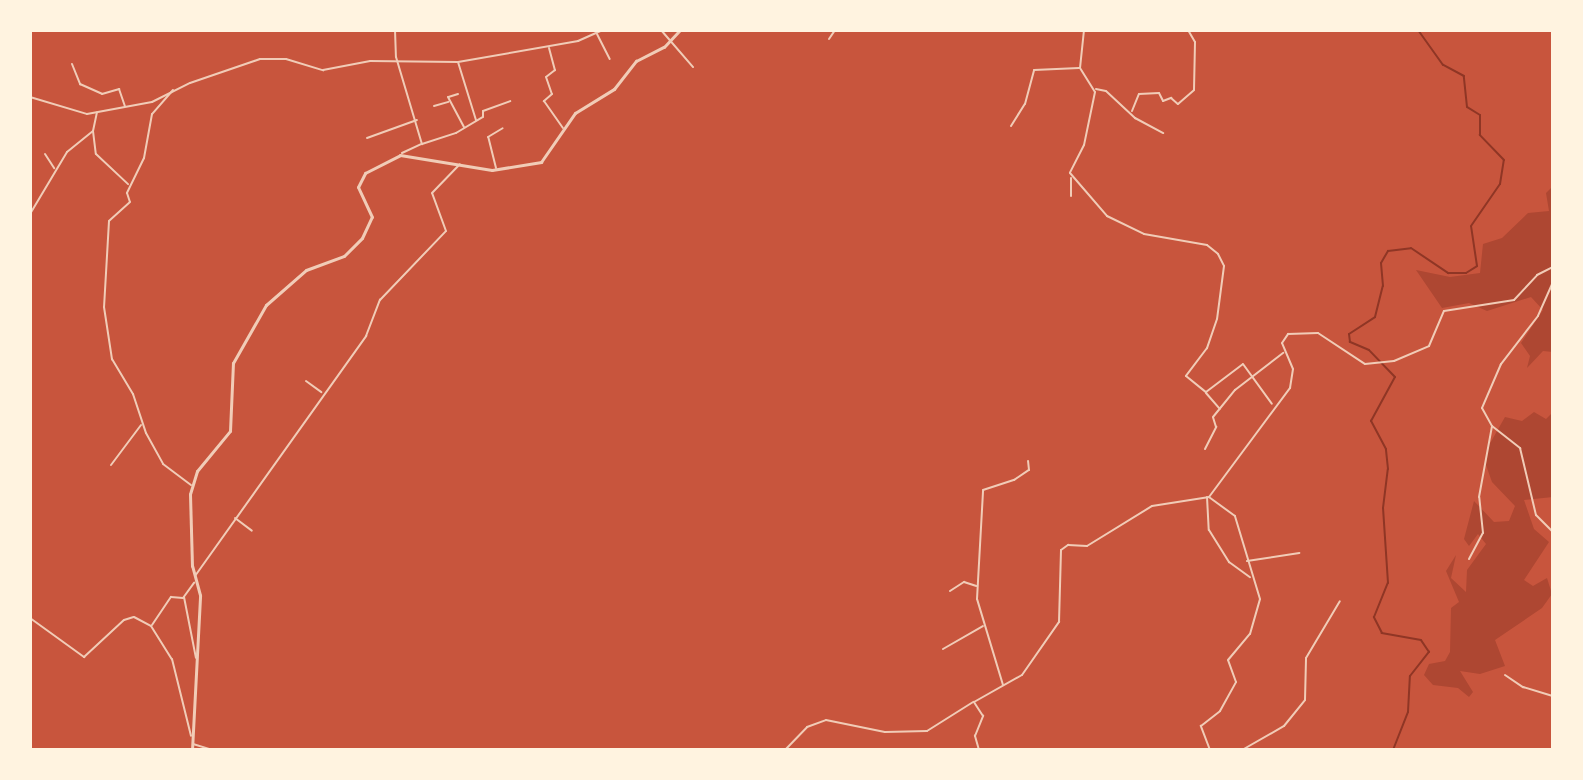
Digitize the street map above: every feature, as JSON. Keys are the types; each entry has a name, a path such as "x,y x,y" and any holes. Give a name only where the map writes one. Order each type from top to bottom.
{"street":[{"path":"395,30 400,64 418,120 422,144"},
{"path":"30,97 81,113 152,102 173,90 265,59 323,70 370,61 400,64 458,62 549,47 603,30"},
{"path":"661,30 693,67"},
{"path":"393,157 496,170 547,158 564,129 583,106 618,85 636,61 669,41 680,30"},
{"path":"829,39 835,30"},
{"path":"1084,30 1080,68 1095,89 1106,91 1132,111 1135,118 1163,133"},
{"path":"1132,111 1139,94 1159,93 1163,101 1171,98 1175,104 1194,90 1195,42 1188,30"},
{"path":"597,33 610,59"},
{"path":"549,47 555,70 546,77 552,94 544,101 564,129"},
{"path":"458,62 477,121"},
{"path":"72,64 80,84 102,94 121,91 125,106"},
{"path":"1011,126 1025,104 1034,70 1080,68"},
{"path":"1095,89 1084,145 1069,170 1073,176 1107,216 1149,236 1207,245 1223,259 1217,319 1207,348 1186,375 1220,409"},
{"path":"173,90 152,114 144,158 130,185 130,202 109,221 106,231 104,307 112,359 133,394 142,423 163,464 192,486"},
{"path":"458,94 449,95 450,102 465,128"},
{"path":"192,750 200,595 189,536 192,486 202,464 230,431 233,363 263,309 306,270 353,250 372,217 359,181 393,157 465,128 477,121 483,111 510,101"},
{"path":"434,106 450,102"},
{"path":"447,113 454,110"},
{"path":"97,111 93,131 96,154 130,185"},
{"path":"367,138 418,120"},
{"path":"496,170 488,137 503,128"},
{"path":"30,214 55,169 93,131"},
{"path":"45,154 55,169"},
{"path":"197,659 184,597 234,517 366,336 380,300 448,229 432,193 460,164"},
{"path":"1071,196 1073,176"},
{"path":"32,195 37,199"},
{"path":"1205,449 1220,409 1284,352 1288,334 1312,331 1348,357 1379,363 1394,361 1429,346 1444,311 1514,300 1553,267"},
{"path":"1553,282 1538,316 1499,366 1492,393 1482,407 1492,426 1520,448 1536,515 1553,532"},
{"path":"1251,578 1229,562 1209,530 1208,497 1292,383 1293,369 1284,352"},
{"path":"1206,392 1241,363 1273,405"},
{"path":"306,381 322,393"},
{"path":"111,465 142,423"},
{"path":"1469,559 1483,533 1479,497 1492,426"},
{"path":"1004,686 983,626 977,586 983,490 1014,480 1029,469 1028,461"},
{"path":"785,750 807,727 826,720 888,732 927,731 1004,686 1024,673 1059,622 1057,567 1064,547 1087,546 1152,506 1208,497 1235,515 1251,578 1259,596 1259,611 1240,651 1228,660 1237,678 1225,704 1201,726 1210,750"},
{"path":"234,517 252,531"},
{"path":"1246,561 1299,553"},
{"path":"950,591 964,582 977,586"},
{"path":"151,626 172,596 184,597"},
{"path":"1242,750 1284,726 1305,700 1306,658 1340,601"},
{"path":"30,618 84,657 124,620 134,617 151,626 172,659 192,743"},
{"path":"943,649 983,626"},
{"path":"1505,675 1523,687 1553,696"},
{"path":"974,702 983,716 975,736 979,750"},
{"path":"192,743 213,750"}],"shaded area":[{"path":"1553,186 1553,352 1543,351 1527,368 1530,356 1521,343 1543,310 1531,297 1487,311 1469,303 1442,308 1416,270 1450,277 1480,273 1483,244 1502,238 1528,213 1549,211 1546,193"},
{"path":"1534,412 1546,419 1553,412 1553,497 1524,500 1534,529 1549,542 1524,580 1533,586 1547,578 1552,594 1542,608 1495,640 1505,666 1480,674 1460,671 1473,692 1469,697 1458,688 1433,685 1424,675 1429,664 1445,661 1450,652 1451,608 1459,602 1446,571 1456,555 1451,578 1466,592 1467,570 1486,544 1478,534 1469,546 1464,539 1474,501 1494,522 1509,521 1515,506 1492,482 1486,465 1488,447 1505,417 1522,421"}],"waterway":[{"path":"1393,750 1408,712 1410,676 1429,652 1421,640 1382,633 1374,617 1388,583 1383,508 1388,469 1386,449 1371,421 1395,377 1369,350 1350,342 1349,334 1375,317 1383,286 1381,263 1388,251 1411,248 1448,273 1466,273 1477,266 1471,226 1500,184 1504,160 1480,135 1480,115 1467,107 1464,76 1443,65 1418,30"}]}
